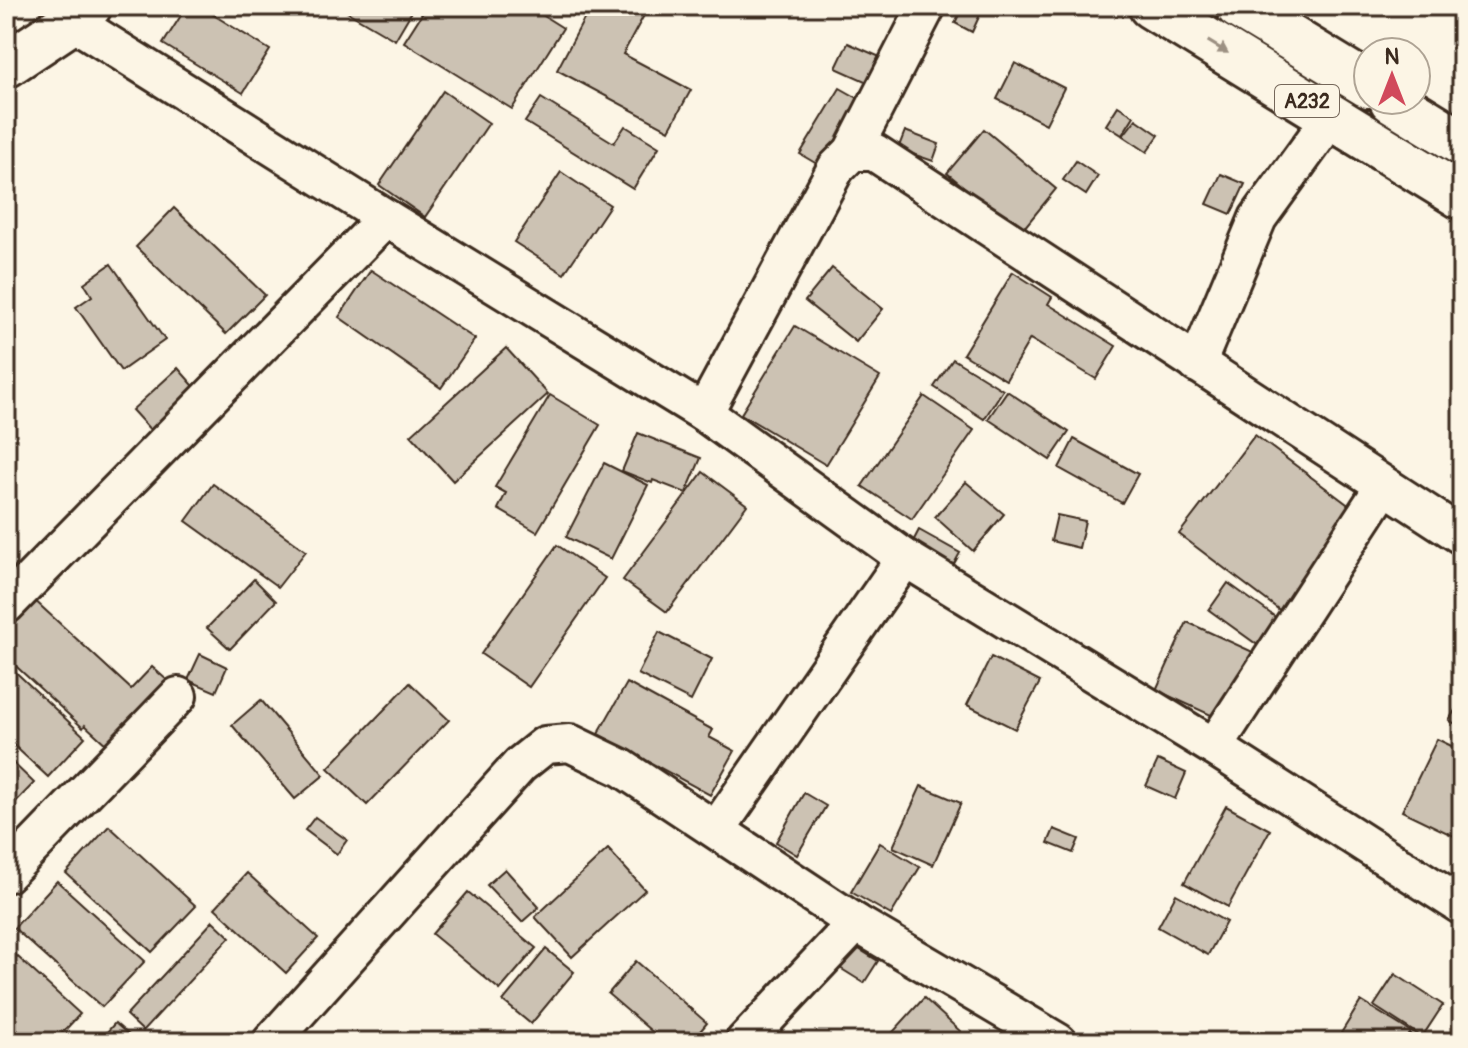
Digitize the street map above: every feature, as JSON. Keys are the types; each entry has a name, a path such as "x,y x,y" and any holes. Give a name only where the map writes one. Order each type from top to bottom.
{"main road":[{"name":"A232","path":"1151,6 1462,197"},
{"name":"A232","path":"1238,6 1352,75"},
{"path":"6,65 80,13"},
{"path":"1418,116 1462,143"}],"street":[{"path":"704,413 836,168 852,152 927,6"},
{"path":"80,13 386,218 704,413 905,558 1214,747 1462,906"},
{"path":"1197,364 1258,218 1332,116"},
{"path":"852,152 874,152 1462,536"},
{"path":"6,605 386,218"},
{"path":"1214,747 1384,486"},
{"path":"717,829 905,558"},
{"path":"6,874 178,696"},
{"path":"271,1042 520,765 545,745 570,743 622,768 856,923 1058,1042"},
{"path":"744,1042 856,923"}],"building":[{"path":"187,6 199,6 270,50 243,93 163,44"},
{"path":"337,6 415,6 395,40"},
{"path":"427,6 528,6 563,28 512,109 404,42"},
{"path":"591,6 649,6 623,54 691,90 669,130 557,70"},
{"path":"963,6 984,6 972,32 955,23"},
{"path":"848,43 887,60 876,86 836,68"},
{"path":"1015,63 1064,88 1046,124 997,99"},
{"path":"840,88 863,101 822,167 800,154"},
{"path":"443,91 489,123 425,217 379,185"},
{"path":"541,98 614,143 625,126 659,147 633,189 525,122"},
{"path":"1118,106 1134,116 1122,135 1106,125"},
{"path":"1136,119 1159,135 1147,152 1123,136"},
{"path":"984,129 1056,189 1020,233 947,173"},
{"path":"905,131 939,144 933,161 898,149"},
{"path":"1076,161 1098,176 1086,195 1063,180"},
{"path":"561,172 610,205 564,274 514,242"},
{"path":"1221,174 1245,184 1231,214 1207,204"},
{"path":"174,208 265,295 226,334 136,247"},
{"path":"111,264 165,340 121,371 76,307 92,296 84,283"},
{"path":"832,268 883,309 856,342 805,301"},
{"path":"371,270 475,339 441,388 339,317"},
{"path":"1013,272 1052,297 1048,304 1116,346 1096,379 1030,339 1006,380 963,354"},
{"path":"795,326 880,377 826,465 741,414"},
{"path":"506,348 548,394 453,481 411,435"},
{"path":"953,359 1003,390 984,419 934,387"},
{"path":"178,368 199,392 154,434 132,410"},
{"path":"1007,391 1069,432 1050,460 988,419"},
{"path":"550,395 600,425 537,532 498,509 506,493 495,487"},
{"path":"924,396 974,430 912,519 862,486"},
{"path":"638,433 701,458 686,493 622,471"},
{"path":"1255,435 1359,513 1282,612 1179,534"},
{"path":"1074,439 1138,474 1122,503 1059,468"},
{"path":"604,463 648,485 611,559 566,537"},
{"path":"703,472 747,505 667,612 623,580"},
{"path":"966,482 1004,514 973,551 935,517"},
{"path":"213,484 306,551 278,587 186,521"},
{"path":"1057,515 1085,521 1079,548 1051,541"},
{"path":"919,530 960,553 949,573 908,551"},
{"path":"557,545 605,578 529,687 481,654"},
{"path":"254,579 276,601 230,649 207,628"},
{"path":"1228,583 1285,624 1266,651 1209,610"},
{"path":"31,597 131,689 152,667 168,681 108,746 85,725 83,728 6,657 6,624"},
{"path":"1187,622 1255,653 1224,721 1156,690"},
{"path":"659,632 712,659 691,701 638,674"},
{"path":"200,654 227,667 216,692 188,680"},
{"path":"991,657 1040,682 1015,729 967,705"},
{"path":"6,663 85,737 48,777 6,738"},
{"path":"410,683 449,720 367,805 328,768"},
{"path":"627,683 713,730 709,737 735,751 710,795 598,734"},
{"path":"1462,699 1462,728 1449,720"},
{"path":"261,700 324,775 295,799 232,725"},
{"path":"1437,739 1462,751 1462,840 1402,811"},
{"path":"6,756 34,783 6,812"},
{"path":"1158,760 1186,773 1175,799 1146,786"},
{"path":"921,786 961,803 933,865 893,847"},
{"path":"804,793 826,806 797,855 776,842"},
{"path":"1226,806 1270,830 1228,907 1184,883"},
{"path":"315,817 347,840 337,854 305,830"},
{"path":"109,826 196,906 152,952 66,873"},
{"path":"1054,829 1079,839 1073,853 1048,843"},
{"path":"880,843 920,867 891,915 851,892"},
{"path":"608,849 645,890 572,957 535,917"},
{"path":"505,869 539,907 522,922 487,885"},
{"path":"247,873 318,938 286,973 215,908"},
{"path":"57,881 145,961 102,1007 14,928"},
{"path":"468,892 536,948 500,990 432,934"},
{"path":"1176,894 1226,922 1208,955 1158,927"},
{"path":"213,921 230,937 143,1031 126,1015"},
{"path":"6,946 80,1014 54,1042 30,1042 6,1020"},
{"path":"854,946 878,961 864,983 840,968"},
{"path":"546,949 574,972 531,1024 503,1001"},
{"path":"636,961 707,1023 691,1042 664,1042 608,994"},
{"path":"1395,974 1443,1005 1422,1037 1374,1006"},
{"path":"924,998 961,1032 952,1042 884,1042"},
{"path":"1361,1001 1411,1032 1404,1042 1343,1042 1338,1038"},
{"path":"115,1023 137,1042 98,1042"},
{"path":"6,1024 26,1042 6,1042"}]}
